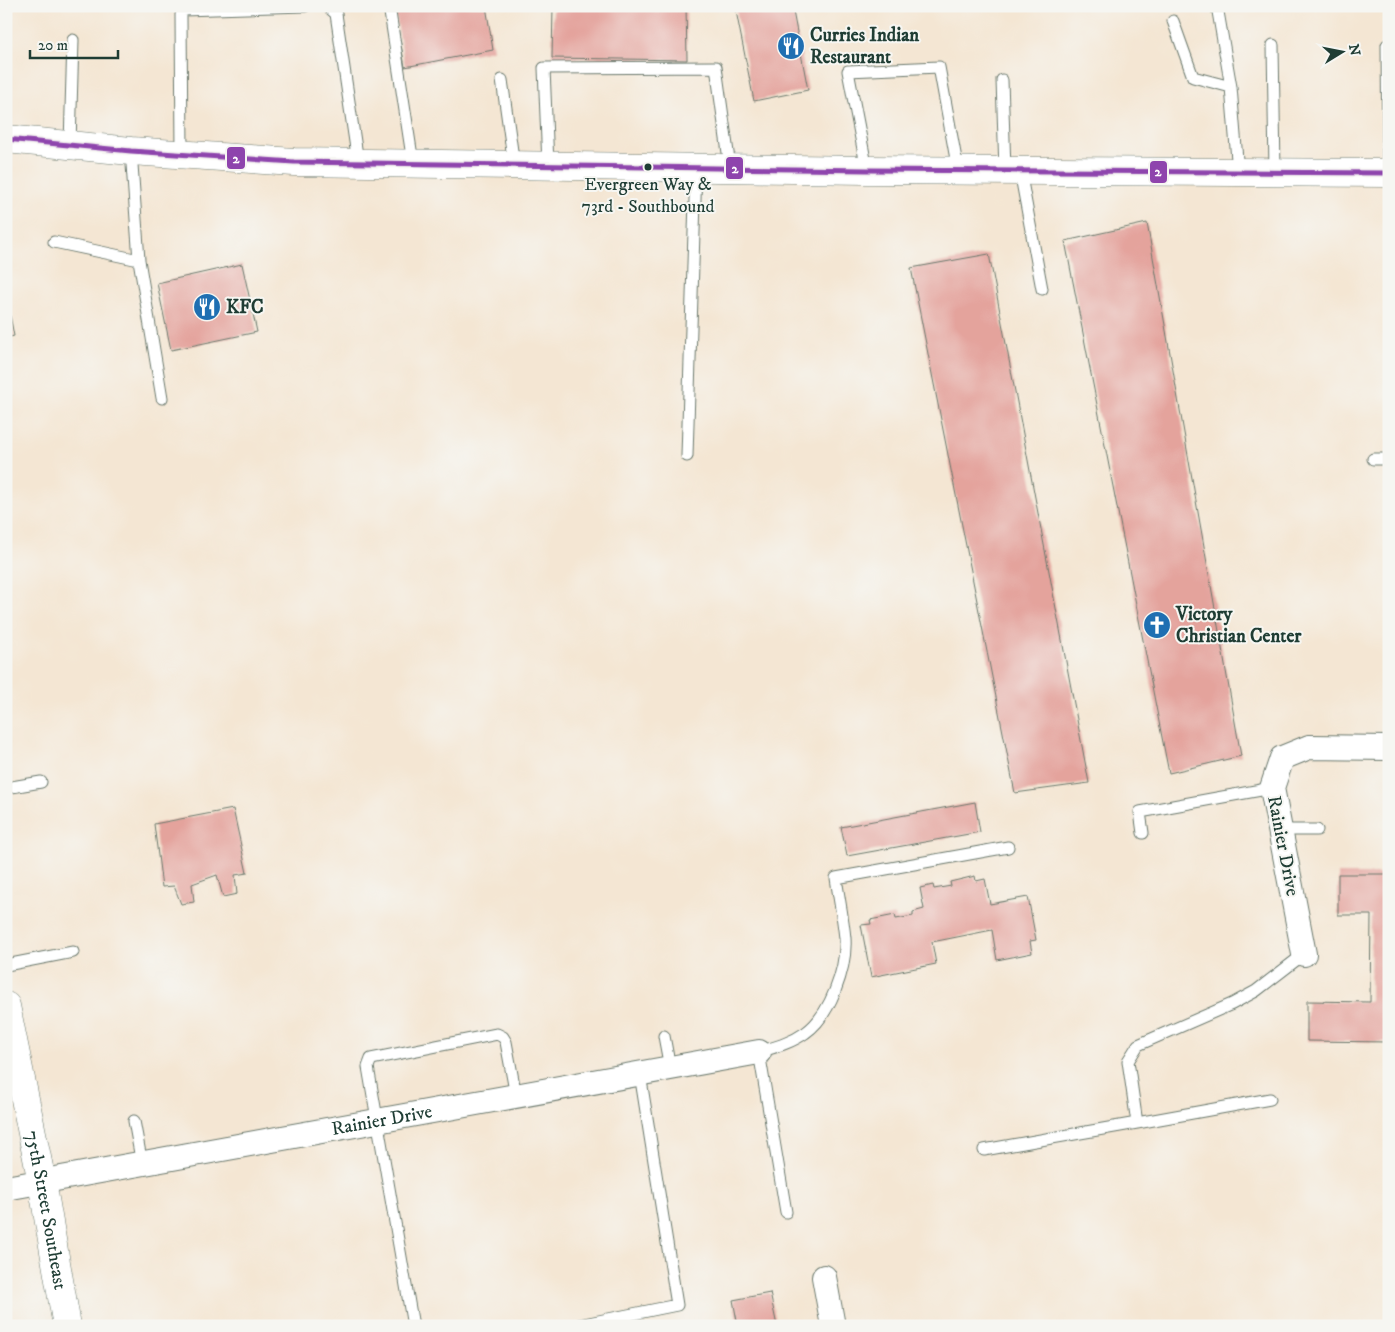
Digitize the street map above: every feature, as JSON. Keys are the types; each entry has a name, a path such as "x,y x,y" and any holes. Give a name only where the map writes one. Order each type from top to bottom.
{"main road":[{"path":"6,139 131,151 294,162 696,166 868,170 1388,173"},
{"name":"75th Street Southeast","path":"6,1006 42,1182 67,1326"}],"street":[{"name":"Rainier Drive","path":"1304,954 1272,788 1282,758 1309,747 1389,748"},
{"name":"Rainier Drive","path":"6,1188 759,1052"},
{"path":"824,1277 834,1326"}],"lane":[{"path":"182,154 181,15 179,8 305,6"},
{"path":"327,6 336,14 358,162"},
{"path":"390,6 413,163"},
{"path":"1217,6 1231,87 1238,172"},
{"path":"1173,21 1193,77 1231,87"},
{"path":"70,144 73,40"},
{"path":"1273,45 1275,172"},
{"path":"1387,45 1388,173"},
{"path":"868,170 848,71 939,66 958,170"},
{"path":"548,165 544,68 716,67 730,167"},
{"path":"502,80 514,165"},
{"path":"1002,80 1013,171 1042,289"},
{"path":"131,151 139,260 162,398"},
{"path":"687,456 696,166"},
{"path":"54,242 139,260"},
{"path":"1374,459 1389,459"},
{"path":"6,788 41,782"},
{"path":"1144,833 1140,812 1272,788"},
{"path":"1280,830 1317,830"},
{"path":"786,1212 759,1052 791,1041 806,1032 826,1011 839,981 845,940 836,878 1008,846"},
{"path":"6,965 74,952"},
{"path":"1137,1123 1128,1061 1138,1045 1232,1004 1256,991 1304,954"},
{"path":"413,1326 368,1067 371,1059 497,1034 506,1042 516,1096"},
{"path":"664,1036 670,1068"},
{"path":"574,1326 676,1306 640,1074"},
{"path":"984,1150 1270,1099"},
{"path":"134,1121 142,1164"}],"building":[{"path":"394,6 486,6 493,50 405,67"},
{"path":"553,6 686,6 687,60 552,58"},
{"path":"735,6 792,6 808,90 754,101"},
{"path":"1147,223 1241,756 1169,773 1065,241"},
{"path":"989,254 1089,783 1015,793 911,268"},
{"name":"KFC","path":"242,264 257,332 171,350 157,283"},
{"path":"6,300 14,336 6,338"},
{"path":"975,802 980,832 847,856 841,827"},
{"path":"233,809 247,873 235,875 237,894 223,897 217,875 192,884 194,902 181,904 174,886 162,887 154,824"},
{"path":"1338,874 1389,874 1389,1042 1307,1041 1307,1001 1370,1002 1371,915 1338,915"},
{"path":"975,876 976,881 985,879 990,904 1028,897 1036,940 1030,941 1032,953 997,960 992,930 932,942 936,964 871,977 861,925 871,924 870,920 895,915 896,919 913,916 913,912 924,909 920,888 933,885 934,889 951,886 950,882"},
{"path":"770,1293 777,1326 738,1326 733,1300"}],"transit line":[{"name":"2","path":"6,139 131,151 294,162 867,170 1389,173"}],"place":[{"name":"Curries Indian Restaurant","path":"791,46"},
{"name":"Evergreen Way & 73rd - Southbound","path":"648,167"},
{"name":"KFC","path":"207,307"},
{"name":"Victory Christian Center","path":"1157,625"}]}
